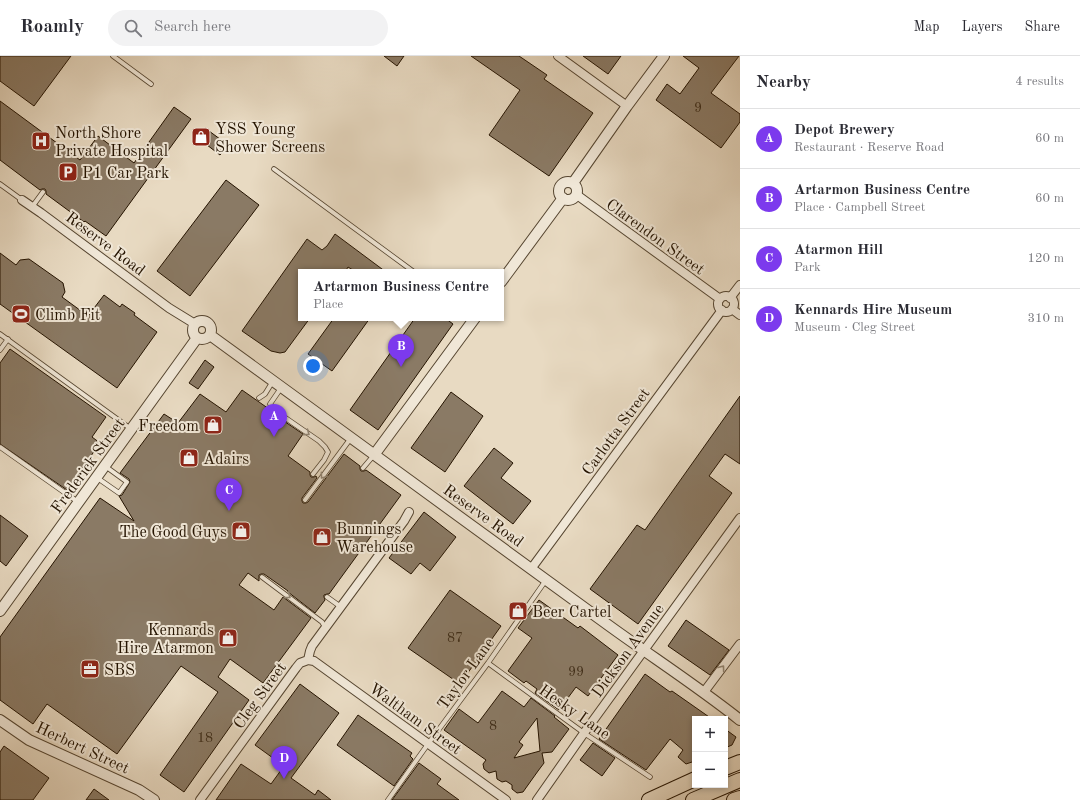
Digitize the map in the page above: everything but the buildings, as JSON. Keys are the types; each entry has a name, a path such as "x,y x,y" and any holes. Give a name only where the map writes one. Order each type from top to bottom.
{"highway":[{"path":"728,767 740,762"},
{"path":"649,800 692,780"},
{"path":"693,800 740,780"},
{"path":"734,800 740,798"}],"street":[{"path":"558,56 627,106"},
{"path":"573,183 664,56"},
{"path":"567,181 573,183 577,187 578,193 572,200 566,200 559,193 559,190 562,184 567,181"},
{"name":"Clarendon Street","path":"576,196 720,299"},
{"path":"504,278 563,198"},
{"name":"Reserve Road","path":"22,200 169,308 196,324"},
{"path":"730,298 740,285"},
{"path":"725,296 730,298 734,304 732,309 727,312 722,310 718,306 720,299 725,296"},
{"path":"732,309 740,315"},
{"name":"Carlotta Street","path":"531,569 722,310"},
{"path":"201,321 209,324 211,329 210,335 203,339 197,338 193,330 196,324 201,321"},
{"path":"374,455 473,321"},
{"name":"Reserve Road","path":"210,335 644,651 704,692 740,720"},
{"name":"Frederick Street","path":"0,611 197,338"},
{"name":"Cleg Street","path":"200,800 296,668 300,663 308,660 312,646 404,521 408,512"},
{"name":"Dickson Avenue","path":"537,800 584,732 740,518"},
{"path":"704,692 740,644"},
{"name":"Waltham Street","path":"308,660 314,661 506,800"},
{"name":"Herbert Street","path":"0,720 29,740 138,790 154,800"}],"lane":[{"path":"113,56 151,84"},
{"path":"274,169 410,269"},
{"name":"Reserve Road","path":"0,184 22,200"},
{"path":"32,207 43,192"},
{"path":"0,334 132,429"},
{"path":"0,350 8,339"},
{"path":"259,398 277,384"},
{"path":"277,384 270,404 274,410 319,441 328,452 324,460 313,474"},
{"path":"305,500 350,438"},
{"path":"0,447 78,503"},
{"path":"363,468 374,455"},
{"path":"96,478 118,493 127,482 105,466"},
{"path":"262,577 322,622 326,628"},
{"name":"Taylor Lane","path":"388,800 547,580"},
{"path":"327,597 341,607"},
{"name":"Hesky Lane","path":"488,663 650,777"}],"place":[{"name":"YSS Young Shower Screens","path":"201,137"},
{"name":"North Shore Private Hospital","path":"41,141"},
{"name":"P1 Car Park","path":"68,172"},
{"name":"Climb Fit","path":"21,314"},
{"name":"Artarmon Business Centre","path":"401,367"},
{"name":"Freedom","path":"213,425"},
{"name":"Depot Brewery","path":"274,437"},
{"name":"Adairs","path":"189,458"},
{"name":"Atarmon Hill","path":"229,511"},
{"name":"The Good Guys","path":"241,531"},
{"name":"Bunnings Warehouse","path":"322,537"},
{"name":"Beer Cartel","path":"518,611"},
{"name":"Kennards Hire Atarmon","path":"228,638"},
{"name":"SBS","path":"90,669"},
{"name":"Kennards Hire Museum","path":"284,779"}]}
